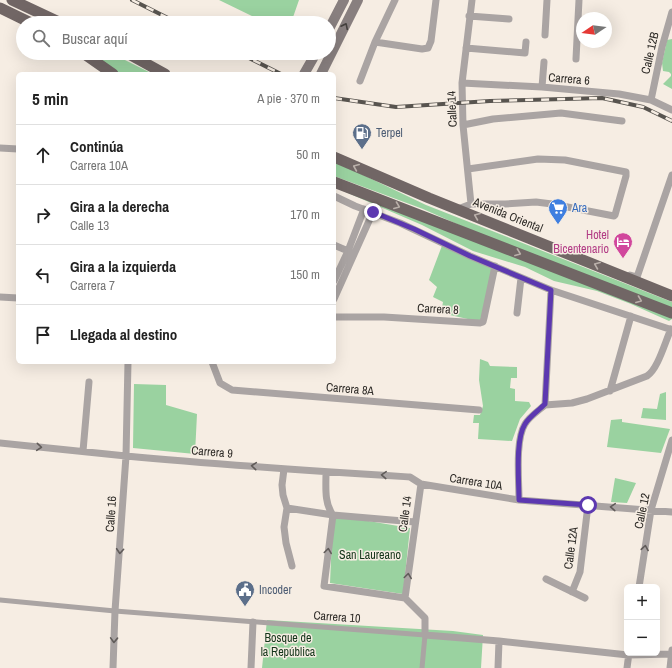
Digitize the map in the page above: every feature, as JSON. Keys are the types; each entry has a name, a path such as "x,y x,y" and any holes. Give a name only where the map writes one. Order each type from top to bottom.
{"main road":[{"path":"12,0 38,16"},
{"path":"336,16 344,0"},
{"path":"336,44 358,0"},
{"path":"0,8 17,16"},
{"path":"93,60 110,72"},
{"path":"140,60 161,72"},
{"path":"305,72 312,60"},
{"path":"322,72 328,60"},
{"name":"Avenida Oriental","path":"336,158 672,296"},
{"path":"336,183 672,313"}],"street":[{"path":"360,81 375,42 395,0"},
{"path":"375,42 422,49 428,48 431,41 436,0"},
{"name":"Calle 14","path":"471,204 463,125 462,83 472,0"},
{"path":"545,35 547,0"},
{"path":"576,59 580,0"},
{"name":"Calle 12B","path":"651,100 662,47 672,12"},
{"path":"469,16 509,19"},
{"path":"466,48 525,53 526,42"},
{"path":"542,87 544,62"},
{"name":"Carrera 6","path":"462,83 542,87 618,94 651,100 672,110"},
{"path":"463,125 493,119 561,113 622,121"},
{"path":"0,148 16,149"},
{"path":"458,209 471,204 536,202 614,216 626,176 626,172 565,160 538,159 468,169"},
{"path":"618,274 620,270 637,277 672,175"},
{"path":"336,197 414,229 470,256 551,290 671,330 651,374 610,391 572,403 545,404"},
{"path":"336,277 348,251 364,209"},
{"path":"336,295 373,212"},
{"path":"336,246 348,251"},
{"name":"Carrera 8","path":"336,316 384,317 480,323 483,322 495,266"},
{"path":"517,313 521,278"},
{"path":"519,500 519,442 521,432 526,423 545,404 551,290"},
{"path":"0,297 16,298"},
{"path":"610,391 632,316"},
{"name":"Calle 16","path":"113,668 115,612 126,456 128,364"},
{"name":"Carrera 8A","path":"213,364 220,383 232,390 479,410"},
{"path":"83,451 89,382"},
{"name":"Calle 12","path":"640,584 652,510 672,440"},
{"name":"Carrera 9","path":"0,443 126,456 326,472 410,477 421,484"},
{"path":"284,468 282,485 283,496 287,508 284,527 286,543 292,566"},
{"path":"326,472 326,499 333,515 324,586 405,598 425,618 422,668"},
{"name":"Calle 14","path":"405,598 421,484"},
{"name":"Carrera 10A","path":"421,484 519,500 672,512"},
{"name":"Calle 12A","path":"572,592 580,572 588,505"},
{"path":"287,508 333,515 415,522"},
{"path":"546,579 585,598"},
{"name":"Carrera 10","path":"0,600 115,612 499,641 624,654"},
{"path":"251,668 253,622"},
{"path":"498,668 499,641"},
{"name":"Carrera 10","path":"660,653 672,653"},
{"path":"670,668 672,653"},
{"path":"627,668 629,656"}],"green space":[{"path":"219,0 299,0 293,16 252,16"},
{"path":"672,39 672,89 663,84 671,76 671,74 663,71 662,63 667,40"},
{"path":"99,60 125,60 149,72 116,72"},
{"path":"336,162 426,205 672,302 672,308 475,232 423,209 336,177"},
{"path":"336,188 672,315 672,319 669,321 597,291 554,281 525,267 473,251 422,225"},
{"path":"443,243 494,266 481,322 441,313 443,302 433,297 437,287 429,280"},
{"path":"480,359 488,362 490,366 517,367 517,378 511,378 510,388 515,389 515,401 529,402 531,406 520,419 512,441 478,439 479,423 473,423 474,415 480,415 483,406 479,380"},
{"path":"134,384 166,385 166,405 197,414 195,454 133,448"},
{"path":"666,392 666,420 641,418 643,408 657,409 660,394"},
{"path":"622,419 622,422 670,429 661,453 607,447 611,420"},
{"path":"615,478 636,483 627,503 611,502"},
{"name":"San Laureano","path":"333,515 410,528 403,594 330,583"},
{"name":"Bosque de la República","path":"267,620 453,631 483,635 481,668 262,668"}],"railway":[{"path":"132,0 164,16"},
{"path":"253,60 277,72"},
{"path":"336,98 396,107 490,101 602,98 643,107 672,121"}],"place":[{"name":"Terpel","path":"362,150"},
{"name":"Ara","path":"558,225"},
{"name":"Hotel Bicentenario","path":"623,259"},
{"name":"Incoder","path":"245,607"}],"route":[{"path":"373,212 414,229 470,256 551,290 545,404 526,423 521,432 519,442 519,500 588,505"}]}
